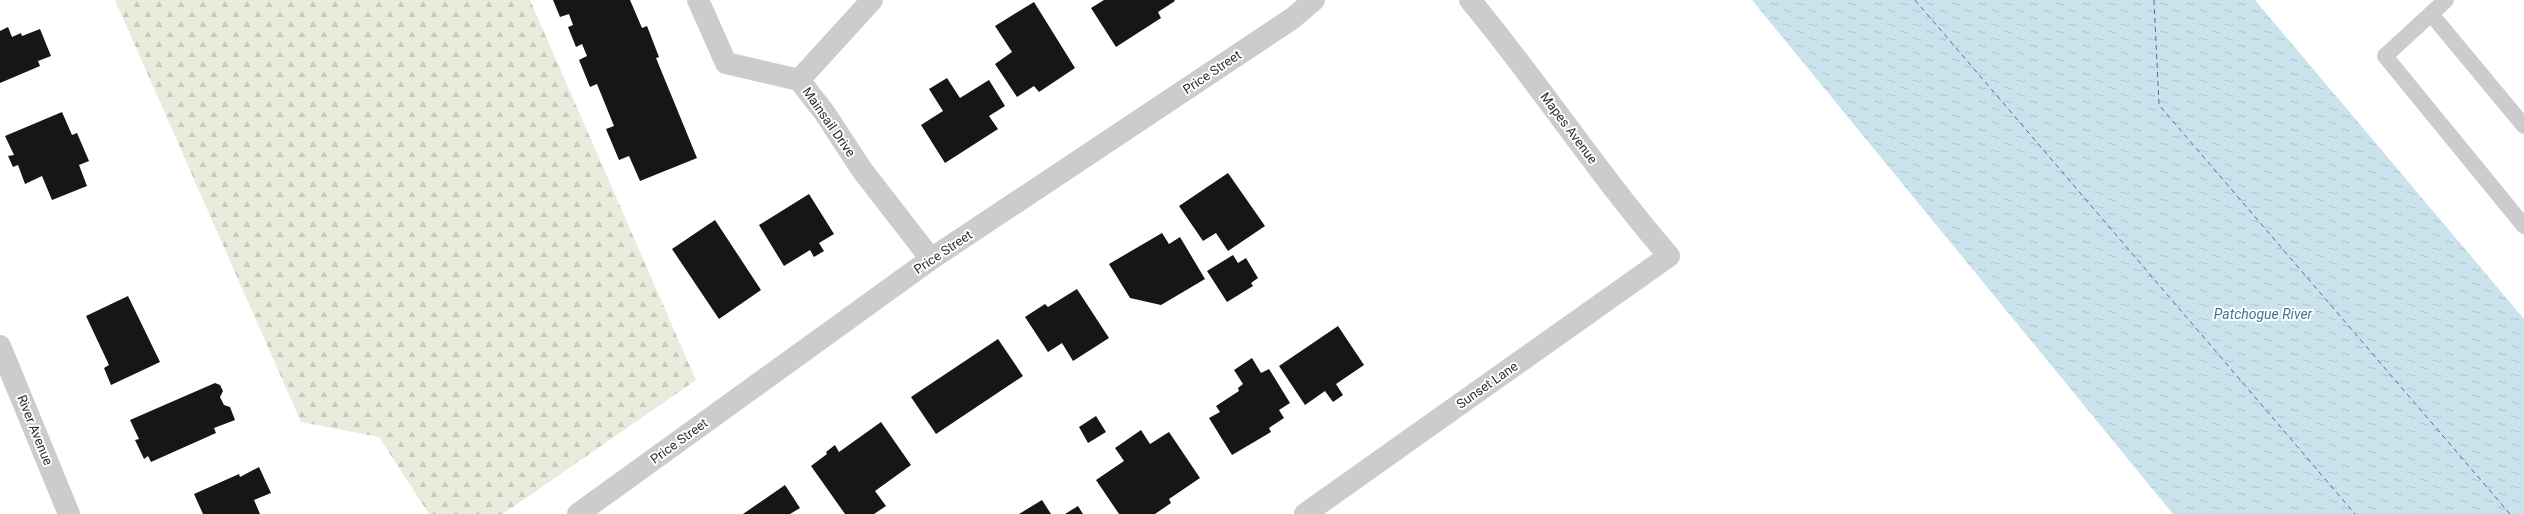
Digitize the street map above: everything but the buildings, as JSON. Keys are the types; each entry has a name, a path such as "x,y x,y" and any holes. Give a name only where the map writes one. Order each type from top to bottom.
{"street":[{"name":"Mainsail Drive","path":"698,0 726,63 799,80 824,112 862,170 931,259"},
{"path":"799,80 872,0"},
{"name":"Price Street","path":"578,514 931,259 1293,18 1314,0"},
{"name":"Mapes Avenue","path":"1470,0 1572,131 1624,204 1669,256"},
{"name":"Sunset Lane","path":"1306,514 1669,256"},
{"name":"River Avenue","path":"0,346 69,514"}],"lane":[{"path":"2446,0 2385,56 2524,226"},
{"path":"2431,14 2524,126"}],"green space":[{"path":"115,0 530,0 696,380 503,514 429,514 379,437 301,422"}],"water":[{"name":"Patchogue River","path":"1752,0 2255,0 2524,319 2524,514 2173,514"}],"ferry route":[{"path":"1915,0 2355,514"},
{"path":"2154,0 2159,105 2510,514"}]}
